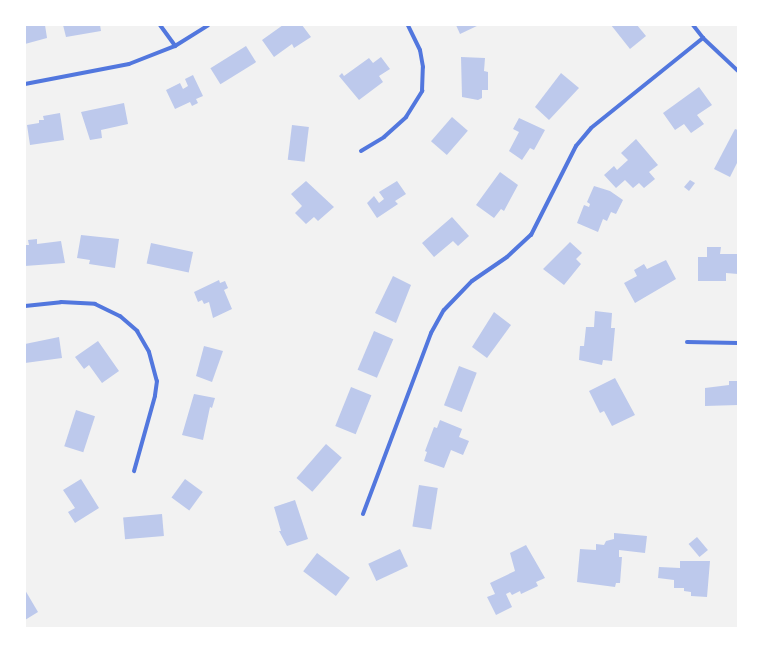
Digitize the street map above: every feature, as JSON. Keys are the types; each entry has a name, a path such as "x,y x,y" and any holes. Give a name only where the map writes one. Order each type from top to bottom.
{"street":[{"path":"160,25 175,46"},
{"path":"25,84 105,70 175,46 208,25"},
{"path":"361,151 384,137 406,117 422,91 424,67 420,50 408,25"},
{"path":"693,25 703,38 738,71"},
{"path":"363,514 431,333 444,310 472,281 507,257 531,235 576,146 591,128 703,38"},
{"path":"25,306 61,302 95,304 120,316 137,331 149,352 156,381 155,396 134,471"},
{"path":"687,342 738,343"}],"building":[{"path":"25,25 45,25 47,38 25,44"},
{"path":"63,25 100,25 101,31 66,37"},
{"path":"283,25 302,25 311,37 294,48 292,44 274,57 262,40"},
{"path":"456,25 479,25 460,34"},
{"path":"611,25 637,25 646,36 630,49"},
{"path":"246,46 256,62 220,84 210,68"},
{"path":"381,57 390,69 379,76 383,82 359,100 339,76 342,73 344,76 369,58 373,63"},
{"path":"461,57 485,58 484,71 488,72 488,90 482,90 482,98 478,100 462,97"},
{"path":"561,73 579,88 549,120 535,107"},
{"path":"193,75 203,96 196,99 198,103 192,106 190,102 175,109 166,90 180,83 183,89 188,86 185,79"},
{"path":"699,87 712,105 697,115 704,124 691,133 684,124 675,130 663,113"},
{"path":"124,103 128,124 101,130 102,138 90,140 81,112"},
{"path":"60,113 64,140 30,145 27,125 39,123 39,120 44,120 43,116"},
{"path":"452,117 468,131 447,155 431,141"},
{"path":"519,118 545,130 534,150 530,148 522,160 509,151 519,132 513,129"},
{"path":"292,125 309,127 305,162 288,160"},
{"path":"735,129 738,130 738,161 730,177 714,169"},
{"path":"636,139 658,165 649,172 655,179 644,188 639,183 633,188 625,180 616,188 604,175 614,166 617,170 628,160 621,153"},
{"path":"500,172 518,185 504,211 501,209 494,218 476,205"},
{"path":"690,180 695,183 689,191 684,187"},
{"path":"306,181 334,207 318,221 314,217 306,224 295,213 302,206 291,194"},
{"path":"397,181 406,194 395,201 398,204 377,218 367,203 374,196 379,203 384,199 379,192"},
{"path":"594,186 610,191 623,200 616,214 611,212 607,221 603,219 598,232 577,223 584,205 589,207 590,204 587,202"},
{"path":"452,217 469,236 458,246 453,241 434,257 422,243"},
{"path":"81,235 119,239 115,268 89,264 90,260 77,258"},
{"path":"37,239 37,244 61,241 65,263 25,266 25,245 29,245 28,240"},
{"path":"570,242 582,253 576,259 581,264 564,285 543,269"},
{"path":"151,243 193,252 189,272 147,264"},
{"path":"707,247 721,247 720,254 738,254 738,274 726,273 726,281 698,281 698,257 707,257"},
{"path":"666,260 676,279 635,303 624,283 637,276 634,270 644,264 647,269"},
{"path":"393,276 411,285 396,323 375,313"},
{"path":"219,280 220,283 225,281 228,288 224,290 232,309 213,318 209,302 204,304 202,300 198,302 194,292"},
{"path":"595,311 612,313 611,328 615,328 612,361 603,360 602,365 579,360 580,346 584,346 586,327 594,327"},
{"path":"494,312 511,325 487,358 472,347"},
{"path":"374,331 393,339 377,378 358,370"},
{"path":"59,337 62,358 25,363 25,344"},
{"path":"98,341 119,371 102,383 89,365 84,369 75,357"},
{"path":"204,346 223,351 212,382 196,376"},
{"path":"459,366 477,373 462,412 444,405"},
{"path":"615,378 635,415 612,426 604,411 600,413 589,391"},
{"path":"729,381 738,381 738,405 705,406 705,388 729,385"},
{"path":"351,387 371,395 356,434 335,426"},
{"path":"194,394 215,398 212,408 210,407 203,440 182,435"},
{"path":"76,410 95,416 83,452 64,446"},
{"path":"440,420 462,429 459,437 469,441 463,455 451,450 444,468 424,461 427,452 425,451 434,427 437,428"},
{"path":"326,444 342,458 312,492 296,478"},
{"path":"81,479 99,508 75,523 68,512 75,508 63,490"},
{"path":"185,479 203,492 189,511 171,498"},
{"path":"419,485 438,488 431,529 412,526"},
{"path":"295,500 308,539 287,546 279,531 281,531 274,507"},
{"path":"162,514 164,536 125,539 123,517"},
{"path":"614,533 647,536 645,553 619,550 619,557 622,557 620,583 616,583 615,587 577,582 580,549 596,550 596,544 604,545 606,541 614,539"},
{"path":"697,537 708,550 700,557 689,544"},
{"path":"526,545 545,578 536,582 538,586 521,594 520,591 512,595 510,592 506,594 512,607 496,615 487,597 495,594 490,583 515,571 510,553"},
{"path":"400,549 408,566 376,581 368,564"},
{"path":"317,553 350,578 336,596 303,571"},
{"path":"680,561 710,561 707,597 691,596 691,592 684,591 684,588 674,588 674,580 658,578 659,567 680,568"},
{"path":"25,590 38,612 25,620"}]}
